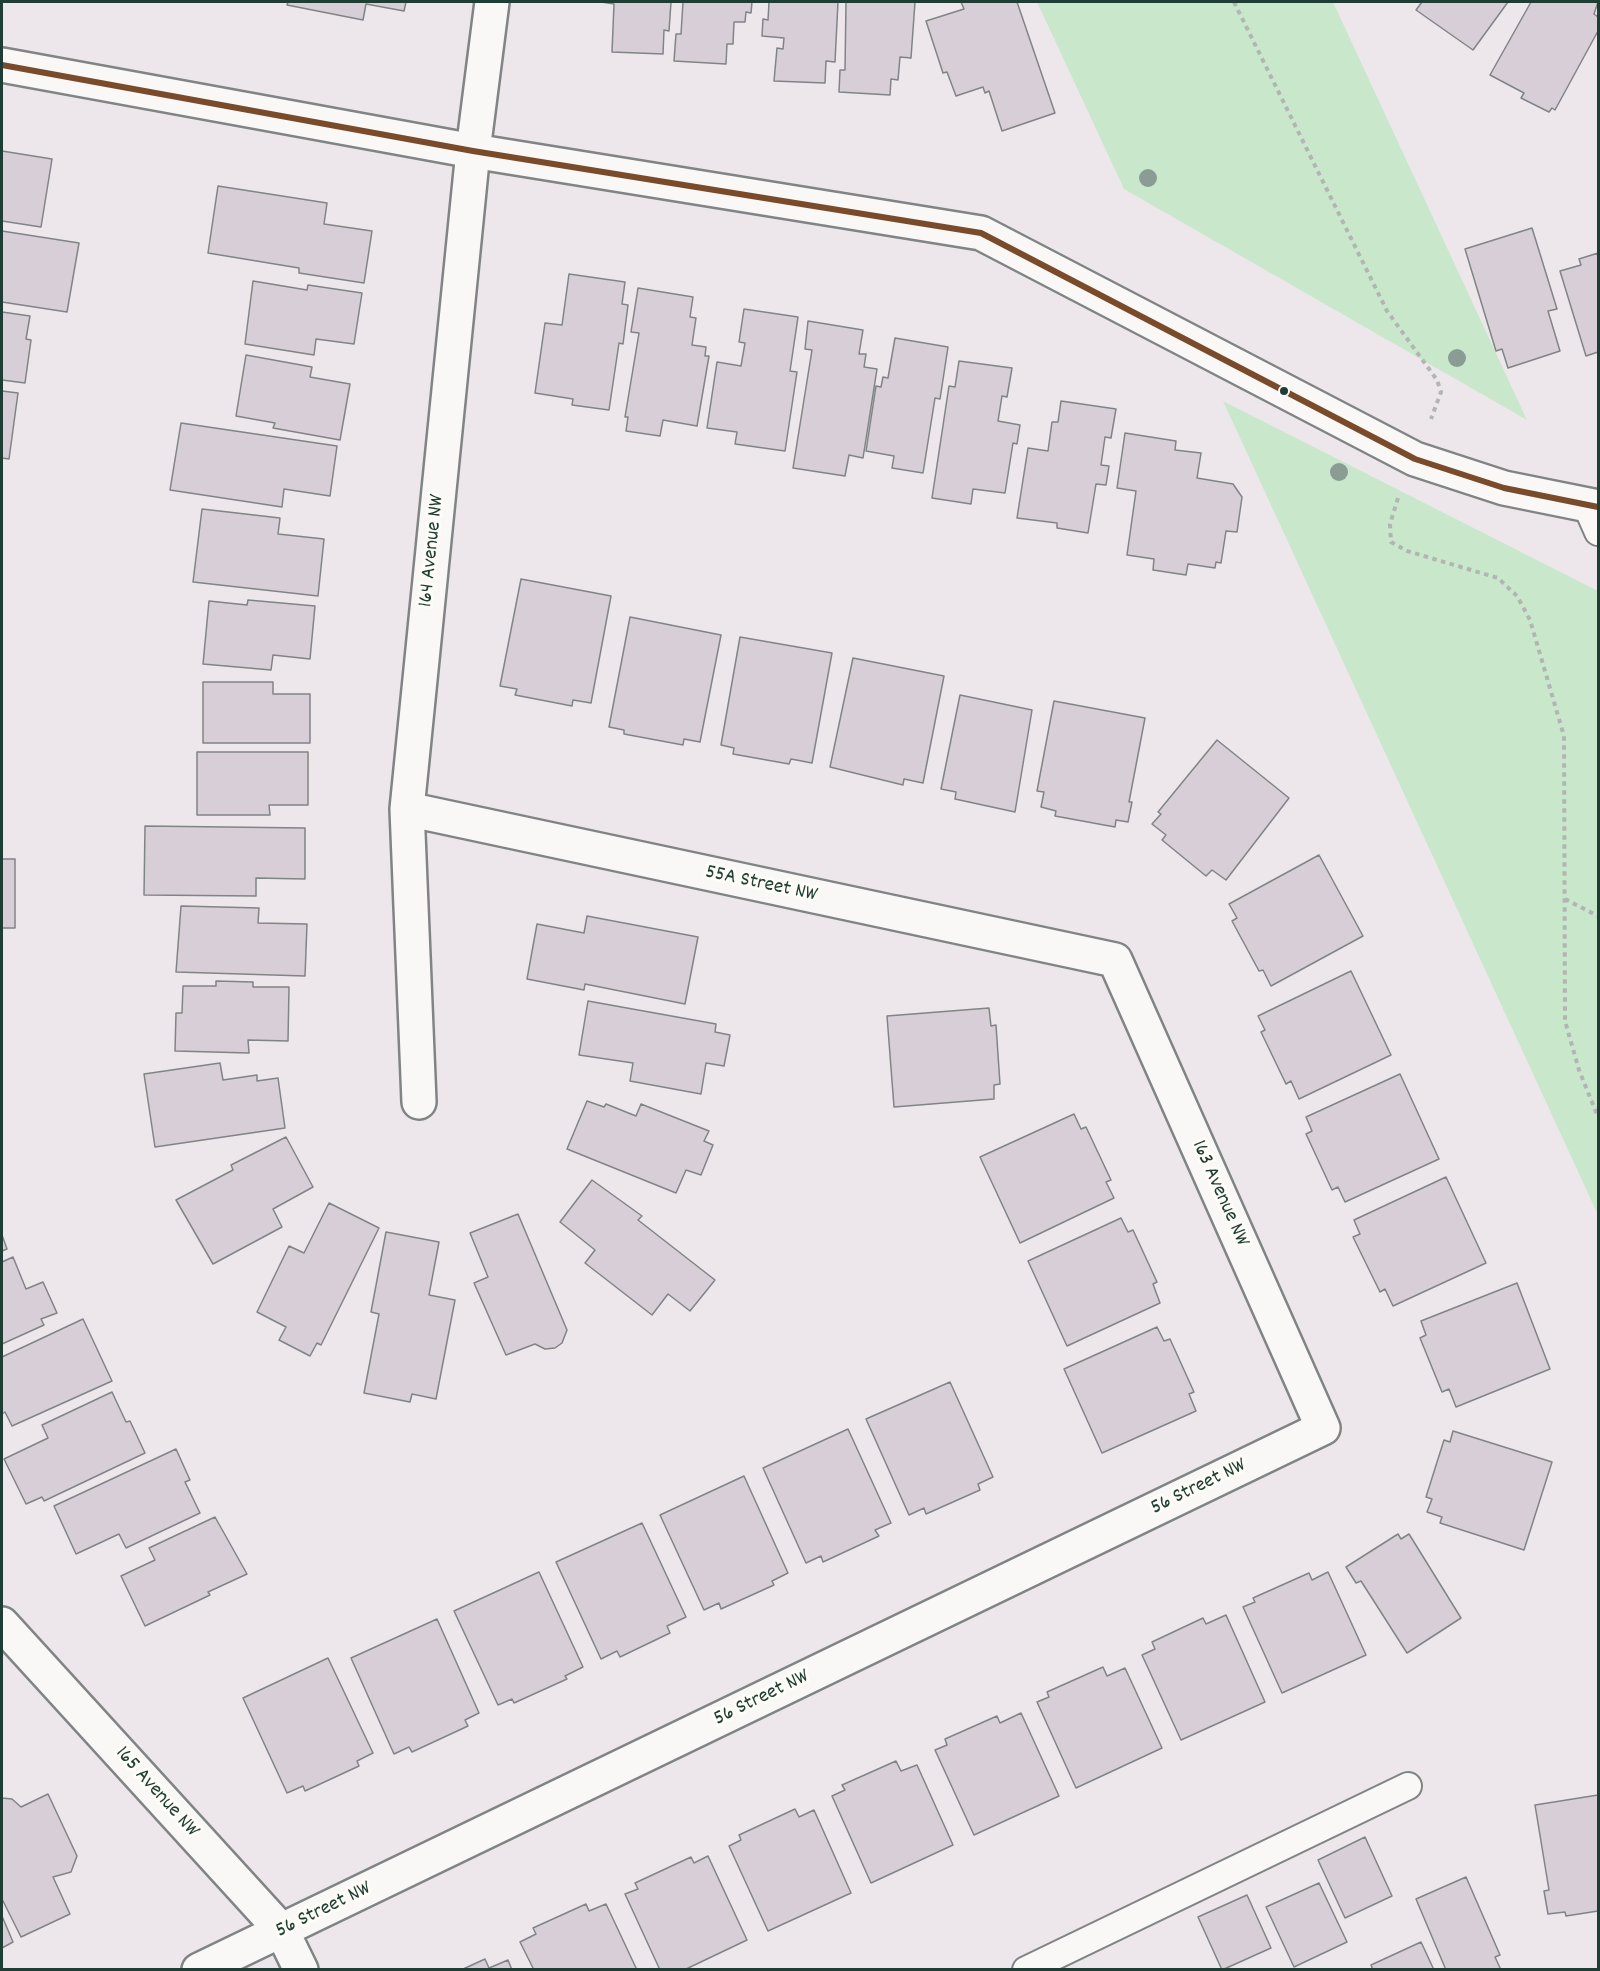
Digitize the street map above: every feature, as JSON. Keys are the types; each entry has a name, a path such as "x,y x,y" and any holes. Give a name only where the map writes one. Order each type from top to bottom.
{"street":[{"name":"164 Avenue NW","path":"419,1102 407,809 473,152 492,2"},
{"path":"2,66 473,152 981,233 1415,459 1594,515"},
{"name":"55A Street NW","path":"407,809 1115,960"},
{"name":"163 Avenue NW","path":"1115,960 1323,1428"},
{"name":"56 Street NW","path":"199,1970 1323,1428"},
{"name":"165 Avenue NW","path":"2,1624 282,1931 300,1970"}],"lane":[{"path":"1026,1970 1408,1786"}],"path":[{"path":"1234,2 1387,311 1437,380 1441,392 1438,405 1390,524 1391,542 1407,551 1498,578 1517,596 1530,620 1564,736 1565,1021 1579,1070 1599,1116"},
{"path":"1565,899 1599,916"}],"green space":[{"path":"1037,2 1333,2 1527,420 1124,189"},
{"path":"1223,401 1598,591 1598,1215"}],"building":[{"path":"288,2 406,2 404,11 366,4 363,20 287,5"},
{"path":"601,2 671,2 669,31 664,30 663,54 612,52 614,4"},
{"path":"683,2 752,2 751,13 746,12 745,22 734,22 733,44 727,44 726,64 674,61 676,34 681,34"},
{"path":"769,2 838,2 835,62 826,61 825,83 774,81 777,48 783,49 784,38 762,36 763,19 768,20"},
{"path":"846,2 915,2 911,58 900,57 898,80 891,79 890,95 839,92 840,70 845,70"},
{"path":"961,2 1017,2 1055,113 1002,131 989,91 985,93 983,87 956,96 947,72 943,73 926,21 964,9"},
{"path":"1422,2 1508,2 1473,50 1416,10"},
{"path":"1531,2 1598,2 1594,14 1598,17 1598,31 1555,110 1552,108 1549,112 1521,98 1524,93 1490,75"},
{"path":"2,151 52,159 41,227 2,221"},
{"path":"218,186 327,203 324,224 372,231 364,283 299,273 299,268 208,253"},
{"path":"1532,228 1557,309 1548,311 1560,351 1508,368 1502,349 1496,351 1465,249"},
{"path":"2,231 79,243 67,312 2,302"},
{"path":"1598,253 1598,352 1586,356 1560,271 1581,265 1579,259"},
{"path":"569,274 625,282 622,304 628,305 623,344 619,343 609,410 572,405 573,399 535,393 545,323 562,325"},
{"path":"253,281 307,290 308,285 362,293 354,344 316,339 314,355 245,344"},
{"path":"638,288 693,297 690,317 696,318 692,345 706,347 705,356 709,356 697,426 663,420 660,436 626,431 628,417 625,417 639,333 631,332"},
{"path":"744,309 798,317 790,371 797,372 785,451 735,444 737,432 707,428 717,362 741,366 745,343 739,342"},
{"path":"2,312 30,316 26,339 31,340 25,383 2,380"},
{"path":"808,321 863,330 859,354 866,354 864,367 877,369 863,458 849,455 845,476 793,468 812,350 805,349"},
{"path":"895,338 948,347 940,399 935,398 923,473 892,468 894,456 866,451 876,386 881,387 883,377 888,378"},
{"path":"246,355 312,367 310,377 350,384 340,440 273,428 275,423 236,416"},
{"path":"959,361 1012,368 1007,397 1002,396 998,421 1020,425 1017,444 1013,443 1005,493 973,489 971,504 932,498 949,386 955,387"},
{"path":"2,391 18,393 9,459 2,458"},
{"path":"1061,401 1116,409 1111,438 1105,437 1101,465 1109,466 1106,485 1096,484 1088,533 1057,528 1057,523 1017,518 1028,448 1048,451 1052,422 1058,422"},
{"path":"181,423 337,446 330,496 284,489 282,507 170,490"},
{"path":"1125,433 1176,441 1175,450 1201,453 1197,478 1233,484 1242,497 1237,532 1226,531 1221,563 1216,562 1215,568 1188,564 1186,575 1153,570 1154,559 1127,555 1136,491 1117,488"},
{"path":"202,509 280,518 278,534 324,539 318,596 193,582"},
{"path":"521,579 611,596 591,703 573,700 572,706 515,695 517,689 500,686"},
{"path":"248,600 315,606 310,659 273,655 271,670 203,664 209,601 247,605"},
{"path":"630,617 721,635 700,742 684,739 683,745 624,734 624,730 609,727"},
{"path":"740,637 832,653 812,763 791,759 789,764 733,754 734,748 721,745"},
{"path":"853,658 944,676 923,783 904,779 903,785 830,767"},
{"path":"203,682 273,682 273,694 310,694 310,743 203,743"},
{"path":"960,695 1032,710 1015,812 955,799 956,792 941,789"},
{"path":"1054,701 1145,718 1129,802 1132,802 1128,822 1116,820 1115,827 1055,816 1056,811 1041,807 1044,792 1037,791"},
{"path":"1217,740 1289,798 1226,880 1212,870 1206,876 1162,840 1166,835 1152,824 1161,814 1158,812"},
{"path":"197,752 308,752 308,805 269,805 270,815 197,815"},
{"path":"145,826 305,828 305,879 256,878 256,896 144,895"},
{"path":"1319,855 1363,936 1271,986 1263,970 1259,971 1232,921 1237,918 1229,904"},
{"path":"2,859 15,859 15,928 2,928"},
{"path":"181,906 259,908 258,923 307,924 305,976 176,972"},
{"path":"587,916 698,937 685,1004 585,984 584,990 527,979 537,924 584,933"},
{"path":"1351,971 1391,1055 1299,1099 1291,1081 1286,1084 1261,1032 1265,1030 1258,1016"},
{"path":"216,981 253,982 253,987 289,987 288,1041 248,1040 249,1053 175,1051 176,1013 182,1013 183,986 216,986"},
{"path":"588,1001 716,1024 715,1032 730,1035 724,1066 706,1063 701,1094 630,1081 633,1063 579,1055"},
{"path":"989,1008 991,1026 996,1025 1000,1084 994,1085 994,1099 894,1107 887,1016"},
{"path":"220,1063 223,1080 257,1075 257,1081 278,1078 285,1128 155,1147 144,1074"},
{"path":"1400,1074 1439,1159 1345,1202 1338,1187 1332,1190 1306,1134 1312,1131 1306,1117"},
{"path":"587,1101 604,1107 606,1104 636,1116 641,1104 709,1131 704,1141 713,1145 701,1175 686,1170 676,1193 567,1149"},
{"path":"1074,1114 1081,1129 1086,1127 1111,1180 1106,1182 1114,1198 1020,1243 980,1157"},
{"path":"286,1137 313,1187 273,1209 282,1227 213,1264 176,1200 233,1170 231,1165"},
{"path":"1446,1177 1486,1263 1393,1306 1385,1289 1380,1292 1353,1237 1360,1234 1354,1220"},
{"path":"592,1180 642,1216 638,1220 715,1280 690,1311 668,1294 652,1315 585,1263 595,1250 560,1222"},
{"path":"329,1203 379,1228 321,1345 317,1343 310,1356 279,1340 286,1327 257,1312 289,1246 304,1253"},
{"path":"518,1214 567,1330 562,1343 555,1348 545,1349 535,1344 506,1355 474,1283 488,1277 470,1233"},
{"path":"1121,1218 1128,1232 1133,1230 1157,1282 1153,1284 1160,1303 1067,1346 1028,1261"},
{"path":"386,1232 439,1242 429,1295 455,1300 436,1399 412,1394 410,1402 364,1393 379,1314 371,1312"},
{"path":"2,1235 7,1249 2,1251"},
{"path":"13,1257 26,1289 43,1282 57,1313 41,1319 44,1325 2,1344 2,1262"},
{"path":"1517,1283 1550,1369 1456,1407 1449,1389 1442,1392 1420,1338 1426,1335 1421,1321"},
{"path":"83,1319 112,1381 12,1426 5,1412 2,1414 2,1357"},
{"path":"1157,1327 1164,1341 1170,1339 1194,1392 1189,1394 1196,1411 1102,1453 1064,1369"},
{"path":"950,1382 993,1477 978,1484 980,1490 926,1514 924,1508 909,1515 866,1419"},
{"path":"112,1392 126,1422 130,1421 145,1453 44,1501 42,1497 26,1504 4,1459 48,1438 42,1425"},
{"path":"848,1429 891,1523 875,1530 879,1536 823,1562 821,1556 806,1563 763,1468"},
{"path":"1453,1431 1552,1462 1524,1550 1440,1523 1442,1517 1427,1512 1432,1499 1426,1497 1444,1440 1450,1442"},
{"path":"176,1449 190,1480 185,1482 200,1513 126,1548 119,1534 76,1554 54,1506"},
{"path":"744,1476 788,1573 772,1581 774,1585 721,1609 719,1603 704,1610 660,1515"},
{"path":"215,1517 247,1574 208,1592 210,1595 145,1626 121,1576 155,1560 149,1548"},
{"path":"642,1523 686,1617 667,1626 670,1633 620,1657 617,1651 601,1659 556,1562"},
{"path":"1398,1534 1401,1539 1409,1534 1461,1618 1407,1653 1361,1581 1356,1583 1346,1567"},
{"path":"539,1572 583,1667 565,1676 567,1679 514,1703 512,1699 498,1705 454,1611"},
{"path":"1328,1572 1366,1655 1282,1693 1243,1607 1255,1602 1253,1598 1309,1573 1312,1580"},
{"path":"1226,1615 1265,1702 1181,1740 1142,1655 1155,1649 1152,1642 1203,1618 1206,1624"},
{"path":"437,1619 479,1713 465,1720 468,1726 412,1752 409,1747 394,1754 351,1658"},
{"path":"328,1658 373,1753 357,1761 359,1766 305,1791 303,1786 287,1793 243,1698"},
{"path":"1103,1667 1107,1676 1125,1668 1162,1748 1076,1788 1037,1702 1049,1697 1047,1692"},
{"path":"1021,1713 1059,1796 974,1835 935,1750 947,1745 945,1739 997,1716 1000,1723"},
{"path":"896,1761 901,1771 917,1765 953,1845 871,1883 832,1796 845,1790 842,1785"},
{"path":"48,1794 77,1856 71,1872 53,1877 70,1914 21,1937 2,1899 2,1798 12,1799 21,1807"},
{"path":"1598,1795 1598,1911 1566,1916 1565,1912 1548,1914 1544,1891 1549,1890 1535,1805"},
{"path":"795,1809 799,1817 814,1810 851,1893 768,1931 729,1846 741,1840 739,1835"},
{"path":"1365,1837 1392,1896 1345,1918 1318,1860"},
{"path":"708,1856 747,1940 684,1970 660,1970 625,1894 638,1889 635,1883 691,1857 694,1863"},
{"path":"1466,1877 1500,1955 1495,1957 1501,1970 1446,1970 1416,1899"},
{"path":"1319,1883 1347,1942 1294,1967 1266,1907"},
{"path":"1247,1895 1271,1948 1222,1970 1198,1917"},
{"path":"586,1904 589,1911 606,1904 637,1970 534,1970 520,1942 536,1934 533,1928"},
{"path":"2,1916 13,1942 2,1948"},
{"path":"1421,1942 1434,1970 1373,1970 1371,1965"},
{"path":"485,1959 489,1968 508,1960 512,1970 461,1970"}],"transit line":[{"path":"2,65 473,151 981,233 1415,459 1504,488 1598,507"}]}
